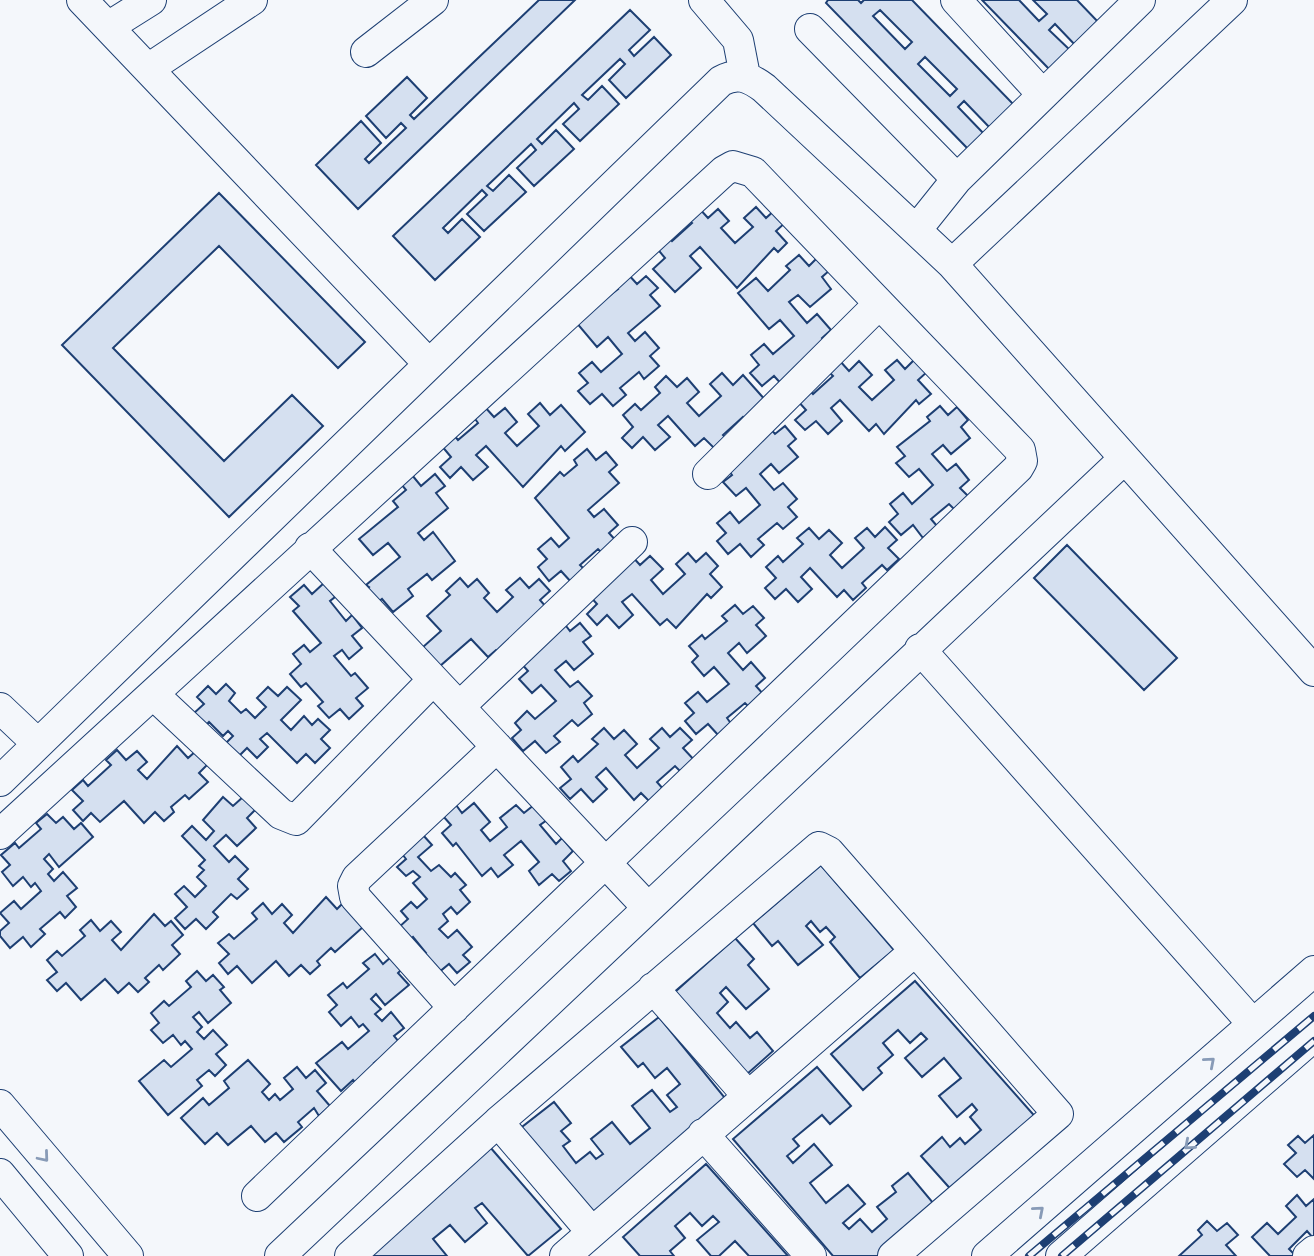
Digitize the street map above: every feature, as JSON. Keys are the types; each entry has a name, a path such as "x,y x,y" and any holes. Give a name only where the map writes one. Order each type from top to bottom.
{"street":[{"path":"82,0 428,363"},
{"path":"108,27 151,0"},
{"path":"148,69 252,0"},
{"path":"366,52 433,0"},
{"path":"704,0 729,25 743,56 745,76"},
{"path":"956,0 1043,95"},
{"path":"917,229 957,179 1140,0"},
{"path":"952,264 1232,0"},
{"path":"810,29 957,179"},
{"path":"0,781 428,363 720,81 731,75 745,76 764,88 952,264 1314,671"},
{"path":"0,834 154,695 310,548 704,189 733,166 753,172 1020,450 1022,461 257,1196"},
{"path":"708,474 880,304"},
{"path":"281,1256 1124,459"},
{"path":"459,707 632,542"},
{"path":"310,548 648,908"},
{"path":"920,649 1253,1024"},
{"path":"154,695 281,814 296,820 433,680"},
{"path":"0,708 38,744"},
{"path":"454,1008 355,897 352,886 357,878 497,747"},
{"path":"350,1256 498,1122 819,848 829,852 1058,1114 893,1256"},
{"path":"565,1256 915,951"},
{"path":"987,1256 1314,971"},
{"path":"653,988 748,1096"},
{"path":"1061,1256 1314,1036"},
{"path":"0,1105 128,1256"},
{"path":"498,1122 592,1231"},
{"path":"703,1134 811,1256"},
{"path":"6,1195 68,1256"},
{"path":"1308,1256 1314,1251"}],"building":[{"path":"539,0 575,0 358,209 316,165 361,121 381,143 365,159 369,163 406,128 401,123 386,138 366,116 407,77 427,98 410,115 414,119"},
{"path":"828,0 858,0 861,3 864,0 912,0 1015,106 992,130 964,101 958,107 986,136 970,151 826,3","holes":["880,10 912,42 905,49 873,16","925,57 957,89 950,96 918,64"]},
{"path":"982,0 1019,0 1039,21 1047,14 1033,0 1077,0 1101,25 1078,48 1055,24 1049,30 1072,52 1051,71"},
{"path":"630,10 650,30 629,50 634,56 654,37 671,55 626,98 609,80 625,64 620,59 582,95 588,100 602,86 619,104 580,141 563,124 579,109 574,103 537,139 542,144 556,130 574,149 534,186 517,168 536,150 531,144 487,186 493,191 509,175 526,192 484,231 467,214 487,195 482,190 443,228 448,233 462,219 480,237 435,280 393,236"},
{"path":"219,193 365,342 338,368 219,246 113,348 224,461 292,395 323,426 229,517 62,345"},
{"path":"698,207 708,218 718,209 729,221 721,228 735,243 753,227 744,218 756,207 766,218 776,209 787,221 776,231 787,243 778,252 774,248 737,288 700,247 690,256 701,268 675,292 653,269 665,258 655,246 666,235 672,241 692,223 686,218"},
{"path":"799,255 809,266 818,257 830,270 822,277 831,289 810,307 798,295 789,302 807,323 817,314 831,330 822,338 831,348 785,388 774,376 762,386 750,373 759,365 751,355 764,344 773,354 794,336 780,320 769,329 738,293 756,278 768,291 790,270 786,266"},
{"path":"627,273 637,284 646,276 658,288 650,295 660,306 628,333 635,341 645,332 659,348 650,356 659,366 644,379 639,372 620,388 626,395 613,406 602,394 590,404 578,391 588,383 579,373 592,362 601,372 622,354 608,337 597,347 575,321 618,289 614,284"},
{"path":"915,359 927,372 918,380 931,394 919,404 916,400 884,434 876,424 869,431 840,400 831,408 842,421 828,434 816,421 805,430 795,420 806,410 796,399 807,388 813,394 833,376 827,370 839,360 849,371 859,361 872,375 859,387 872,400 894,380 885,370 897,360 905,369"},
{"path":"722,373 733,385 743,375 767,402 747,421 743,417 723,435 726,438 714,448 704,438 695,446 668,416 658,425 670,437 655,450 643,437 632,448 622,438 633,427 623,415 635,404 641,410 660,393 655,387 666,376 677,387 687,378 699,392 687,403 699,416 721,396 710,384"},
{"path":"540,403 550,415 561,405 585,432 565,451 561,446 523,487 486,446 476,455 488,467 473,480 461,467 450,478 440,467 451,457 441,445 453,434 458,440 478,423 473,416 484,406 494,417 505,408 517,422 505,433 517,446 539,426 528,414"},
{"path":"940,406 948,415 957,407 968,420 961,427 970,438 951,454 943,445 932,454 947,471 956,464 969,480 960,488 970,498 955,510 949,504 931,519 937,526 923,538 913,525 901,535 889,522 898,514 890,504 903,493 912,504 933,485 919,469 909,477 896,463 905,456 897,447 930,421 927,417"},
{"path":"767,425 775,434 785,426 796,439 788,446 798,457 779,473 771,464 760,474 774,490 783,483 797,499 788,507 797,517 783,529 777,523 758,539 764,545 751,557 740,544 728,554 717,541 726,533 717,523 730,512 739,523 760,505 746,488 736,496 723,482 732,475 725,466"},
{"path":"587,449 596,460 606,452 617,465 609,472 619,483 588,510 594,517 604,509 618,525 609,533 618,543 604,555 598,549 580,565 586,571 572,583 561,571 549,581 538,567 547,559 538,549 551,538 559,547 569,538 535,498 560,472 564,476 577,465 574,460"},
{"path":"435,474 445,486 436,493 448,508 418,533 424,540 433,532 455,561 432,580 427,574 408,589 413,596 393,612 382,599 373,606 362,593 369,587 366,585 400,557 388,543 373,555 359,539 398,507 393,501 406,490 401,484 412,475 421,486"},
{"path":"885,527 897,540 888,548 899,559 887,570 882,565 862,583 866,588 853,600 844,590 837,597 810,568 801,577 812,589 798,602 786,589 775,599 765,588 776,578 766,567 778,556 783,562 803,544 797,538 809,528 819,539 829,530 842,543 830,555 842,568 864,548 855,538 867,528 875,537"},
{"path":"1067,545 1177,658 1144,690 1034,578"},
{"path":"688,553 696,562 706,553 718,566 710,574 722,587 711,598 707,594 676,628 667,619 660,625 632,594 622,602 633,615 619,628 607,615 597,625 587,614 597,604 587,593 630,554 640,565 650,556 663,569 651,580 663,594 685,574 676,564"},
{"path":"460,578 468,587 477,579 489,593 484,598 497,612 513,597 506,590 520,578 529,588 539,579 550,591 540,600 553,615 503,657 496,650 488,657 471,639 440,666 423,647 441,631 427,616 450,595 446,591"},
{"path":"324,583 335,597 330,601 346,621 352,615 362,628 352,636 362,648 349,659 342,650 334,656 351,676 355,673 368,688 356,698 363,706 349,719 340,709 329,718 318,706 323,702 306,683 301,687 290,674 301,664 293,654 304,645 310,652 321,643 293,611 299,606 290,597 304,585 312,594"},
{"path":"735,605 743,614 753,606 764,618 756,625 766,636 747,653 739,643 728,653 743,670 751,662 765,678 756,686 765,696 751,709 745,703 727,718 732,725 719,736 708,724 696,734 685,721 694,713 685,703 698,692 707,702 729,684 714,667 704,676 692,662 698,656 689,646 702,635 705,639 727,621 722,616"},
{"path":"563,622 570,631 580,623 591,636 583,642 593,654 574,670 566,661 555,670 570,687 578,681 592,696 584,703 592,714 578,726 572,720 554,736 560,742 546,753 535,741 523,751 512,738 521,730 515,723 527,711 535,719 556,701 541,685 532,693 519,679 528,671 520,662"},
{"path":"226,684 235,693 229,701 241,713 246,709 255,718 266,707 257,698 268,687 278,696 287,687 301,700 281,720 291,730 304,716 312,725 318,719 330,730 321,739 330,748 315,763 306,754 297,763 267,733 260,739 268,747 257,758 247,748 236,759 223,746 233,736 228,731 223,736 209,722 205,726 193,714 204,704 197,697 208,686 216,694"},
{"path":"604,728 614,739 624,730 637,744 625,755 637,768 659,748 650,739 662,728 670,737 680,728 692,740 683,748 696,762 683,774 675,766 657,782 664,790 650,802 641,793 634,800 606,768 596,777 607,789 593,802 581,789 570,799 560,788 571,779 561,767 573,756 578,762 598,744 592,739"},
{"path":"177,746 188,758 196,751 208,764 199,773 208,782 189,799 185,795 171,807 174,812 164,821 155,812 144,823 124,801 100,822 91,813 83,821 73,810 83,801 72,790 83,780 88,786 111,765 106,760 117,750 126,760 137,751 147,762 138,770 147,779"},
{"path":"223,797 233,806 243,797 255,810 247,818 256,828 237,846 226,835 214,846 229,862 235,856 248,869 238,879 248,889 237,899 231,894 213,912 218,917 206,929 196,919 185,929 175,918 187,907 175,894 184,886 195,897 206,886 197,877 204,870 199,866 205,860 182,836 192,826 206,840 214,831 203,820"},
{"path":"474,803 490,822 481,830 490,841 507,827 500,818 516,805 524,813 534,805 547,820 540,825 556,844 562,838 573,851 563,861 571,871 559,881 552,874 539,885 529,871 539,862 521,841 504,855 513,865 498,877 491,868 482,876 456,843 453,846 442,833 451,825 443,816 456,805 462,813"},
{"path":"47,814 56,823 63,817 74,829 81,823 93,837 59,867 49,854 44,859 53,869 48,874 54,881 63,872 77,888 67,896 76,907 65,918 60,912 40,929 45,934 31,947 23,937 10,948 0,936 0,931 9,923 0,913 14,901 21,909 41,891 35,883 31,887 23,877 13,886 2,872 10,865 1,855 15,843 19,848 41,829 36,823"},
{"path":"423,835 432,845 418,857 431,871 439,865 451,877 455,873 466,885 460,890 470,902 457,914 451,907 443,914 448,921 439,929 448,938 457,930 472,947 463,955 470,962 457,973 449,964 438,973 423,956 426,953 413,937 409,940 398,928 408,919 401,911 411,902 417,908 427,899 413,883 420,877 413,871 406,876 397,867 406,859 399,850"},
{"path":"821,865 894,950 860,978 830,942 835,937 826,927 820,932 811,921 806,926 823,945 798,965 778,941 772,946 753,923"},
{"path":"326,897 337,909 342,904 363,927 335,952 331,948 317,961 320,965 310,974 301,965 289,976 276,961 252,983 237,966 228,974 219,963 229,954 218,943 229,934 234,939 257,919 252,913 263,903 272,914 282,904 292,915 284,923 293,933"},
{"path":"154,914 165,926 171,921 183,935 172,945 180,954 163,970 159,965 145,978 149,982 138,992 129,983 118,993 105,979 81,1000 66,983 57,991 47,980 57,972 47,960 57,951 62,956 85,936 80,930 91,920 100,931 111,921 121,932 112,940 121,950"},
{"path":"735,938 754,959 748,965 769,989 746,1009 726,987 720,993 728,1002 717,1013 730,1028 736,1022 750,1038 757,1032 773,1051 738,1082 665,1001"},
{"path":"375,954 383,964 391,957 402,969 398,973 409,985 385,1005 376,994 371,999 381,1009 375,1014 382,1021 391,1012 404,1028 394,1036 404,1048 388,1052 374,1063 380,1069 359,1087 353,1080 341,1091 316,1063 342,1042 348,1049 369,1031 363,1024 359,1027 351,1017 341,1026 329,1012 337,1005 328,995 343,983 347,988 369,969 363,963"},
{"path":"197,971 206,981 213,975 224,987 220,990 231,1003 208,1023 199,1012 193,1017 202,1027 197,1032 204,1039 213,1030 227,1045 216,1054 226,1065 215,1076 209,1070 197,1080 202,1086 168,1115 139,1081 164,1060 171,1067 192,1049 185,1041 181,1045 173,1035 163,1043 151,1030 159,1023 151,1013 164,1001 169,1006 191,987 186,981"},
{"path":"915,981 1039,1121 955,1194 921,1156 942,1137 950,1147 960,1138 965,1144 981,1130 970,1117 977,1110 972,1104 957,1117 939,1096 961,1078 944,1058 922,1077 905,1058 927,1039 921,1033 910,1043 898,1030 883,1043 893,1055 878,1068 882,1073 863,1090 831,1054"},
{"path":"659,1017 729,1103 584,1220 513,1134 554,1102 571,1123 561,1131 570,1141 563,1146 576,1163 590,1152 596,1159 603,1154 591,1139 612,1122 630,1144 650,1128 632,1106 652,1090 670,1112 677,1107 667,1095 680,1084 667,1068 655,1078 643,1063 638,1067 621,1047"},
{"path":"248,1060 270,1084 262,1092 269,1100 275,1094 280,1100 293,1089 284,1078 297,1067 306,1078 315,1070 326,1083 317,1091 330,1106 319,1116 314,1108 298,1122 302,1127 284,1142 276,1133 265,1142 251,1126 228,1145 217,1133 205,1144 181,1118 203,1098 209,1105 229,1088 224,1081"},
{"path":"817,1067 851,1106 830,1124 822,1115 793,1139 799,1146 787,1156 793,1163 814,1144 832,1165 810,1183 826,1203 848,1185 865,1204 843,1223 849,1229 860,1219 872,1232 887,1219 877,1207 896,1192 892,1186 908,1173 939,1210 884,1256 833,1256 733,1139"},
{"path":"1314,1135 1314,1179 1305,1170 1297,1177 1284,1164 1296,1153 1288,1145 1298,1136 1305,1143"},
{"path":"490,1147 561,1229 528,1256 482,1203 475,1208 487,1223 465,1242 450,1225 433,1239 447,1256 364,1256"},
{"path":"706,1164 788,1256 749,1256 735,1241 719,1256 711,1256 697,1240 719,1222 713,1216 702,1226 690,1213 675,1226 685,1238 670,1251 674,1256 640,1256 623,1237"},
{"path":"1297,1195 1306,1206 1314,1199 1314,1239 1307,1231 1289,1249 1296,1256 1270,1256 1252,1237 1267,1223 1278,1234 1296,1217 1286,1206"},
{"path":"1207,1221 1217,1231 1227,1223 1238,1235 1226,1245 1236,1256 1179,1256 1202,1235 1198,1230"}],"railway":[{"path":"1029,1256 1314,1016"},
{"path":"1062,1256 1314,1041"}]}
